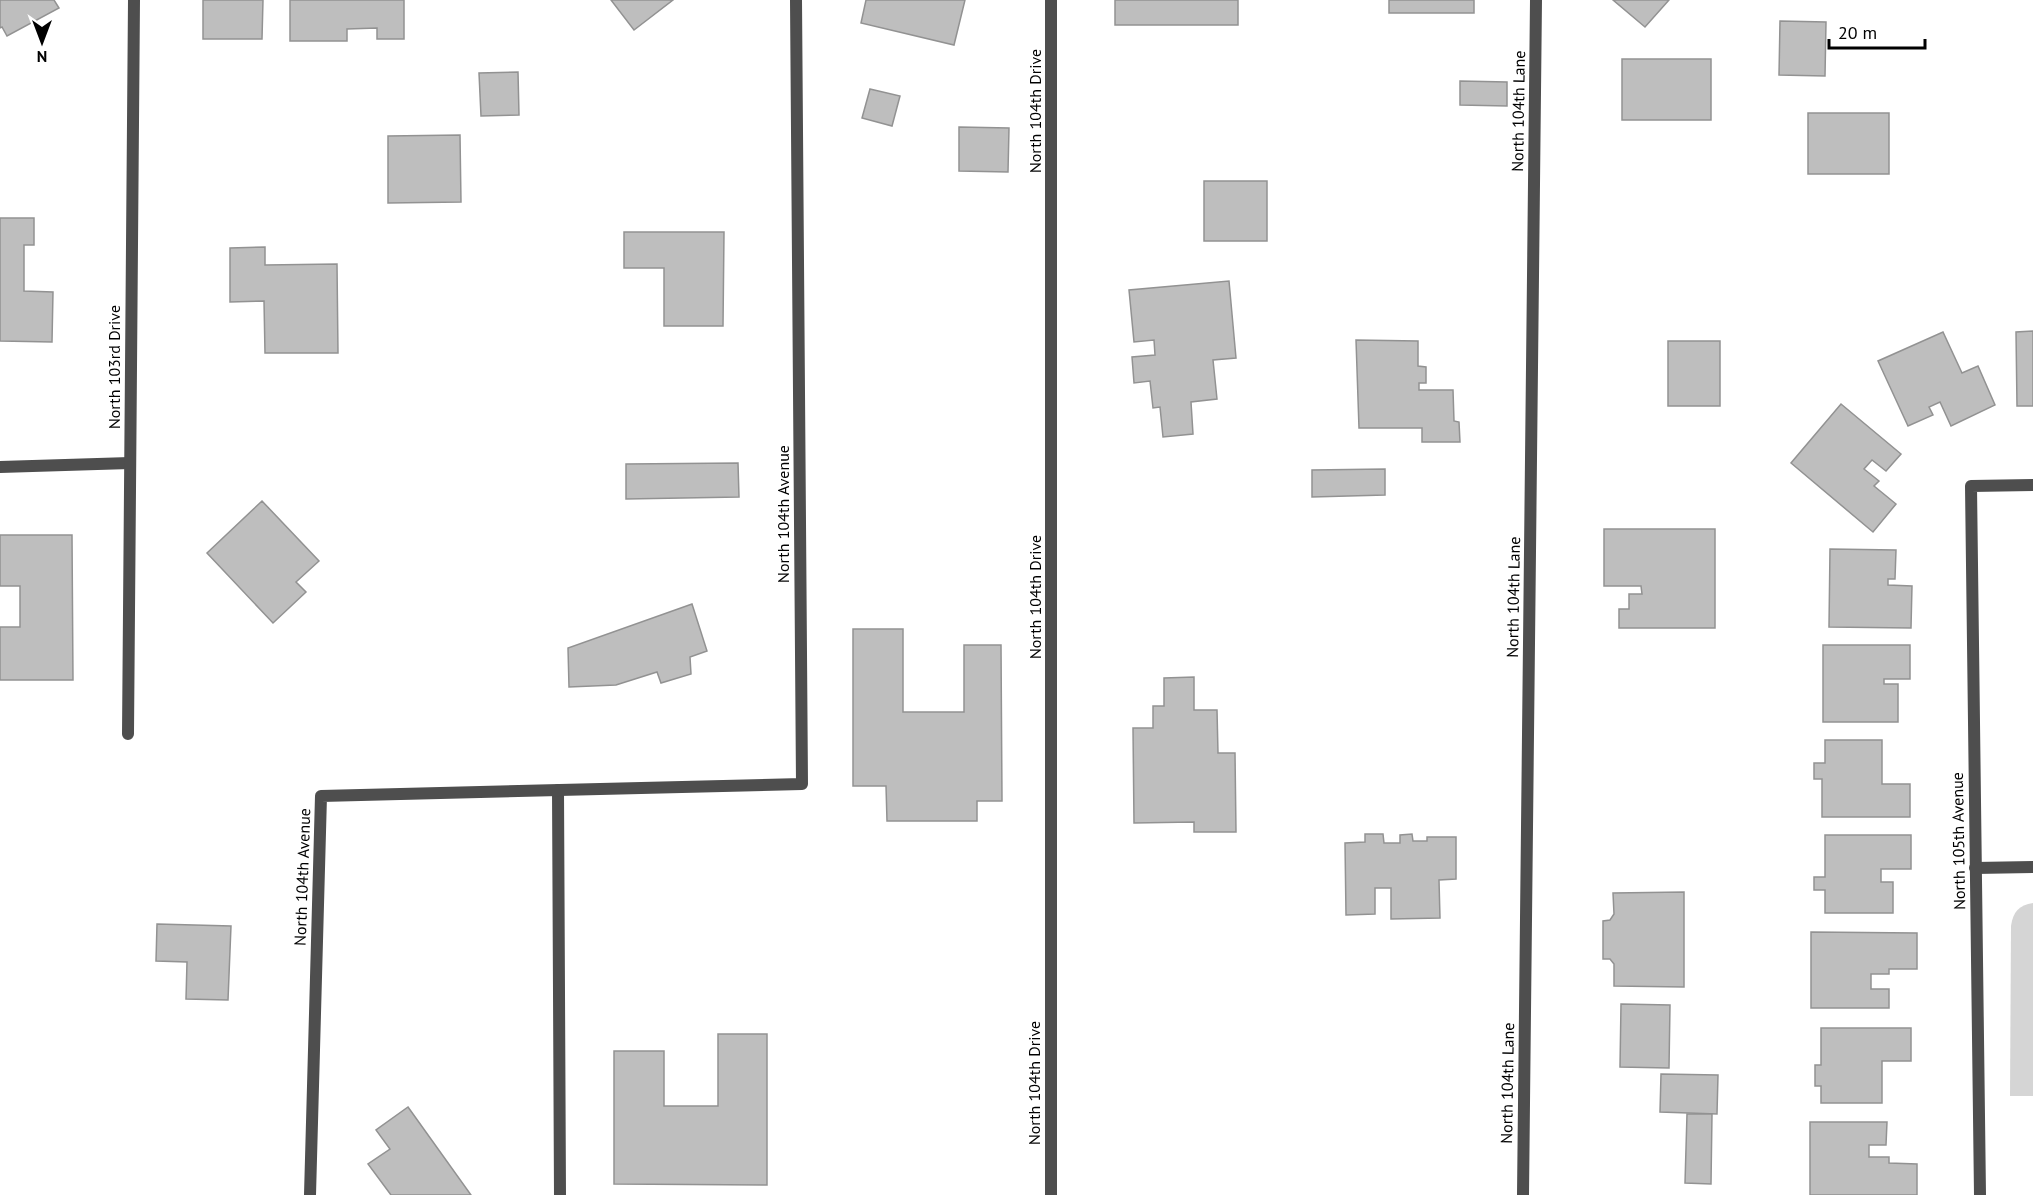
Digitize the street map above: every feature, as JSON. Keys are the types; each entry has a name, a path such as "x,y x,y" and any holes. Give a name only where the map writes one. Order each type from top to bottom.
{"street":[{"name":"North 103rd Drive","path":"128,734 134,0"},
{"name":"North 104th Avenue","path":"310,1195 321,796 801,784 796,0"},
{"name":"North 104th Drive","path":"1051,1195 1052,0"},
{"name":"North 104th Lane","path":"1522,1195 1536,0"},
{"path":"0,467 130,463"},
{"name":"North 105th Avenue","path":"1980,1195 1971,486 2033,485"},
{"path":"558,790 560,1195"},
{"path":"1975,867 2033,867"}],"shaded area":[{"path":"2033,903 2033,1096 2010,1096 2011,926 2018,910 2024,905"}],"building":[{"path":"0,0 54,0 59,8 7,36 2,27 0,28"},
{"path":"203,0 263,0 262,39 203,39"},
{"path":"290,0 404,0 404,39 377,39 377,28 347,29 347,41 290,41"},
{"path":"611,0 673,0 634,30"},
{"path":"866,0 965,0 954,45 861,23"},
{"path":"1115,0 1238,0 1238,25 1115,25"},
{"path":"1389,0 1474,0 1474,13 1389,13"},
{"path":"1613,0 1669,0 1645,27"},
{"path":"1780,21 1826,22 1825,76 1779,75"},
{"path":"1622,59 1711,59 1711,120 1622,120"},
{"path":"518,72 519,115 481,116 479,73"},
{"path":"1460,81 1507,82 1507,106 1460,105"},
{"path":"870,89 900,96 892,126 862,118"},
{"path":"1808,113 1889,113 1889,174 1808,174"},
{"path":"959,127 1009,128 1008,172 959,171"},
{"path":"460,135 461,202 388,203 388,136"},
{"path":"1204,181 1267,181 1267,241 1204,241"},
{"path":"0,218 34,218 34,245 24,245 24,291 53,292 52,342 0,341"},
{"path":"624,232 724,232 723,326 664,326 664,268 624,268"},
{"path":"265,247 265,265 337,264 338,353 265,353 264,301 230,302 230,248"},
{"path":"1229,281 1236,358 1213,360 1217,399 1191,402 1193,434 1163,437 1160,407 1153,408 1150,381 1134,383 1132,357 1155,355 1154,340 1134,342 1129,290"},
{"path":"2033,331 2033,406 2017,406 2016,332"},
{"path":"1943,332 1962,373 1978,366 1995,405 1951,426 1940,402 1929,407 1933,415 1908,426 1878,361"},
{"path":"1356,340 1418,341 1418,366 1426,367 1426,383 1419,383 1419,390 1453,390 1454,421 1459,422 1460,442 1422,442 1422,428 1359,428"},
{"path":"1668,341 1720,341 1720,406 1668,406"},
{"path":"1841,404 1901,454 1886,471 1872,460 1864,469 1879,481 1874,486 1896,504 1873,532 1791,463"},
{"path":"738,463 739,497 626,499 626,464"},
{"path":"1385,469 1385,495 1312,497 1312,470"},
{"path":"262,501 319,561 296,582 306,592 273,623 207,553"},
{"path":"1604,529 1715,529 1715,628 1619,628 1619,609 1629,609 1629,594 1642,594 1641,586 1604,586"},
{"path":"0,535 72,535 73,680 0,680 0,627 20,627 20,586 0,586"},
{"path":"1830,549 1896,550 1895,579 1888,579 1888,585 1912,586 1911,628 1829,627"},
{"path":"692,604 707,651 690,657 691,674 661,683 657,672 616,685 569,687 568,648"},
{"path":"853,629 903,629 903,712 964,712 964,645 1001,645 1002,801 977,801 977,821 887,821 886,786 853,786"},
{"path":"1823,645 1910,645 1910,679 1884,679 1884,684 1898,684 1898,722 1823,722"},
{"path":"1194,677 1194,710 1217,710 1218,753 1235,753 1236,832 1194,832 1194,822 1134,823 1133,728 1153,728 1153,706 1164,706 1164,678"},
{"path":"1825,740 1882,740 1882,784 1910,784 1910,817 1822,817 1822,779 1814,779 1814,763 1825,763"},
{"path":"1365,834 1383,834 1384,843 1400,843 1400,835 1412,834 1413,841 1427,841 1427,837 1456,837 1456,879 1439,880 1440,918 1391,919 1391,888 1375,888 1375,914 1346,915 1345,843 1365,842"},
{"path":"1825,835 1911,835 1911,869 1881,869 1881,882 1893,882 1893,913 1825,913 1825,890 1814,890 1814,877 1825,877"},
{"path":"1684,892 1684,987 1614,986 1614,964 1610,959 1603,959 1603,921 1610,920 1614,914 1613,893"},
{"path":"157,924 231,926 228,1000 186,999 187,962 156,961"},
{"path":"1811,932 1917,933 1917,969 1889,969 1889,974 1871,974 1871,989 1889,989 1889,1008 1811,1008"},
{"path":"1621,1004 1670,1005 1669,1068 1620,1067"},
{"path":"1821,1028 1911,1028 1911,1061 1882,1061 1882,1103 1821,1103 1821,1086 1815,1086 1815,1065 1821,1065"},
{"path":"718,1034 767,1034 767,1185 614,1184 614,1051 664,1051 664,1106 718,1106"},
{"path":"1661,1074 1718,1075 1717,1114 1660,1112"},
{"path":"408,1107 471,1195 391,1195 368,1164 390,1149 376,1130"},
{"path":"1687,1114 1712,1114 1711,1184 1685,1183"},
{"path":"1810,1122 1887,1122 1886,1145 1869,1145 1869,1157 1889,1157 1889,1163 1917,1164 1917,1195 1810,1195"}]}
